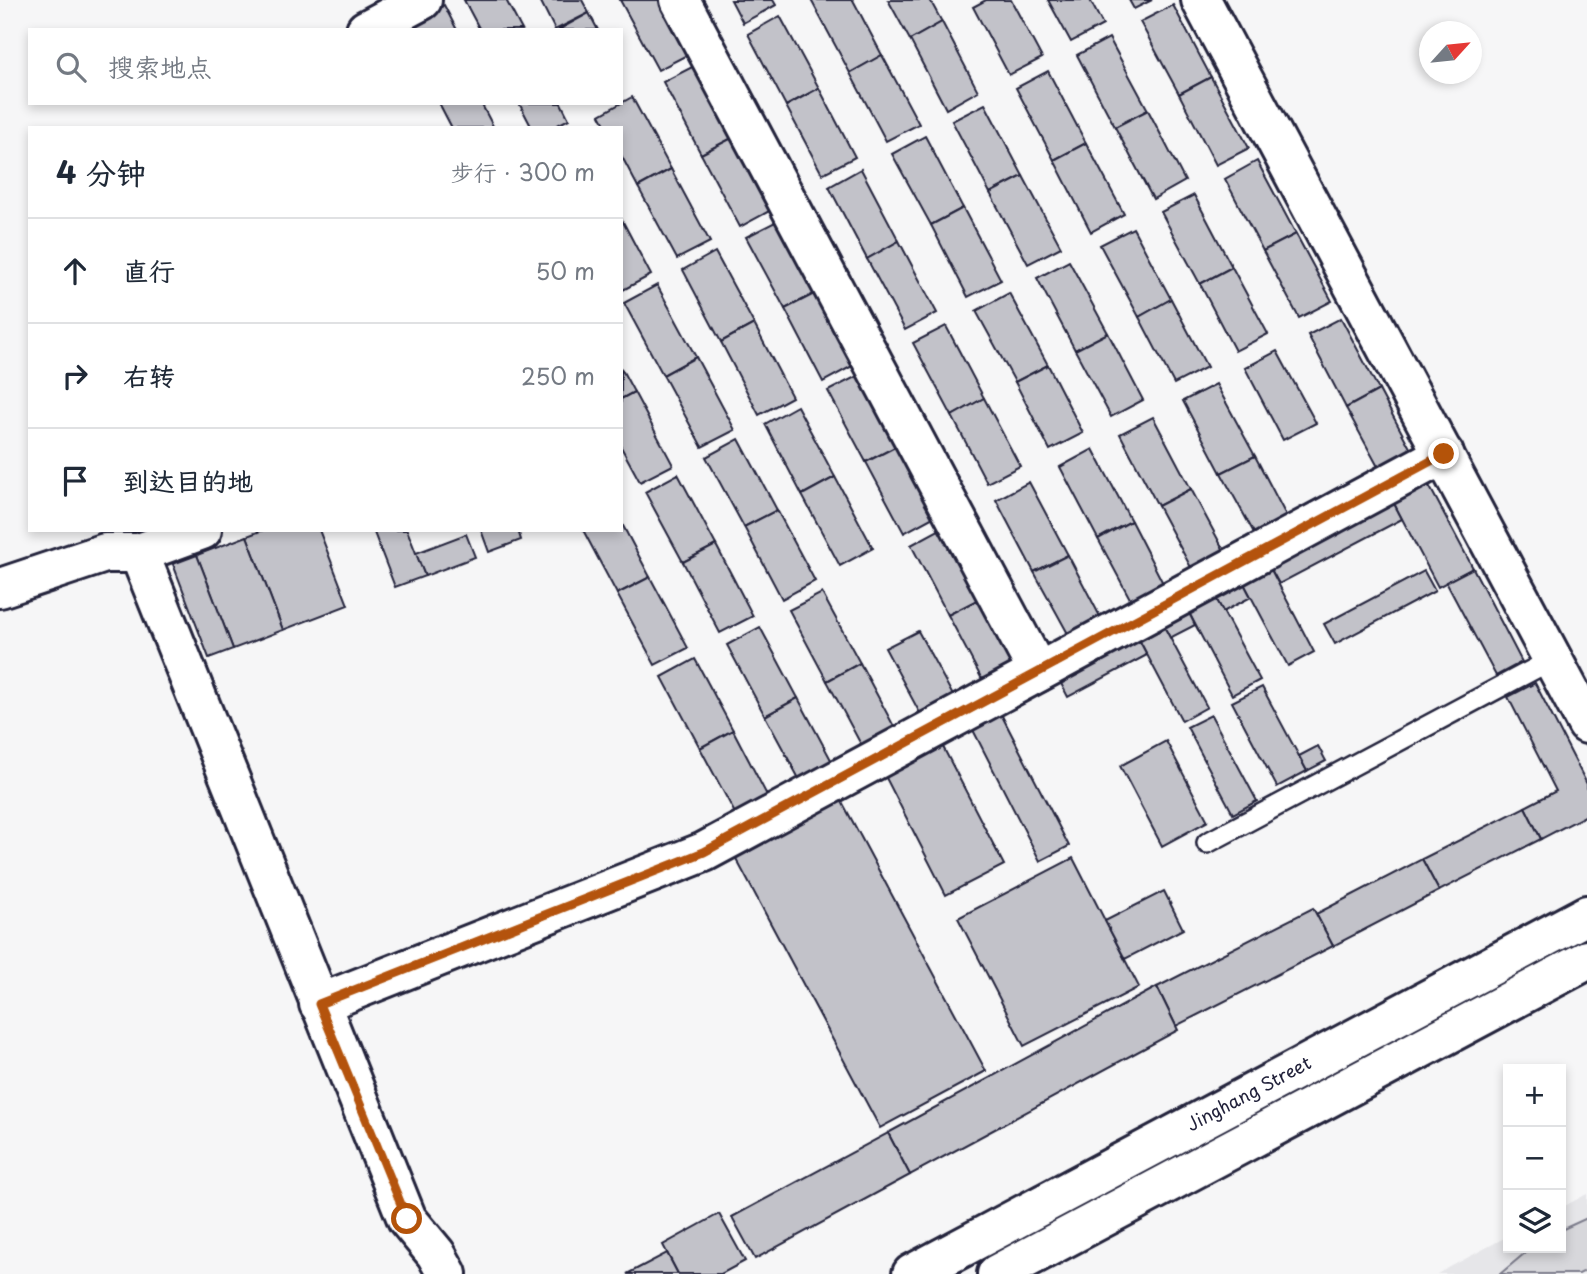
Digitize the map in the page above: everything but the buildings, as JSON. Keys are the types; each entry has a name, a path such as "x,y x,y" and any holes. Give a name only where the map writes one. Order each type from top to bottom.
{"street":[{"path":"370,28 422,0"},
{"path":"680,0 1038,672"},
{"path":"1201,0 1587,724"},
{"path":"319,1004 704,852 1444,454"},
{"path":"0,588 105,553 139,553 197,532"},
{"path":"139,553 407,1219 436,1254 447,1274"},
{"name":"Jinghang Street","path":"912,1274 1587,915"},
{"path":"997,1274 1587,960"}],"lane":[{"path":"1207,843 1553,659"}],"shaded area":[{"path":"1587,1194 1587,1274 1437,1274 1503,1239 1503,1253 1566,1253 1566,1205"},
{"path":"1587,1218 1587,1270 1579,1274 1500,1274 1525,1253 1566,1253 1566,1228"}],"route":[{"path":"407,1219 319,1004 704,852 1444,454"}]}
